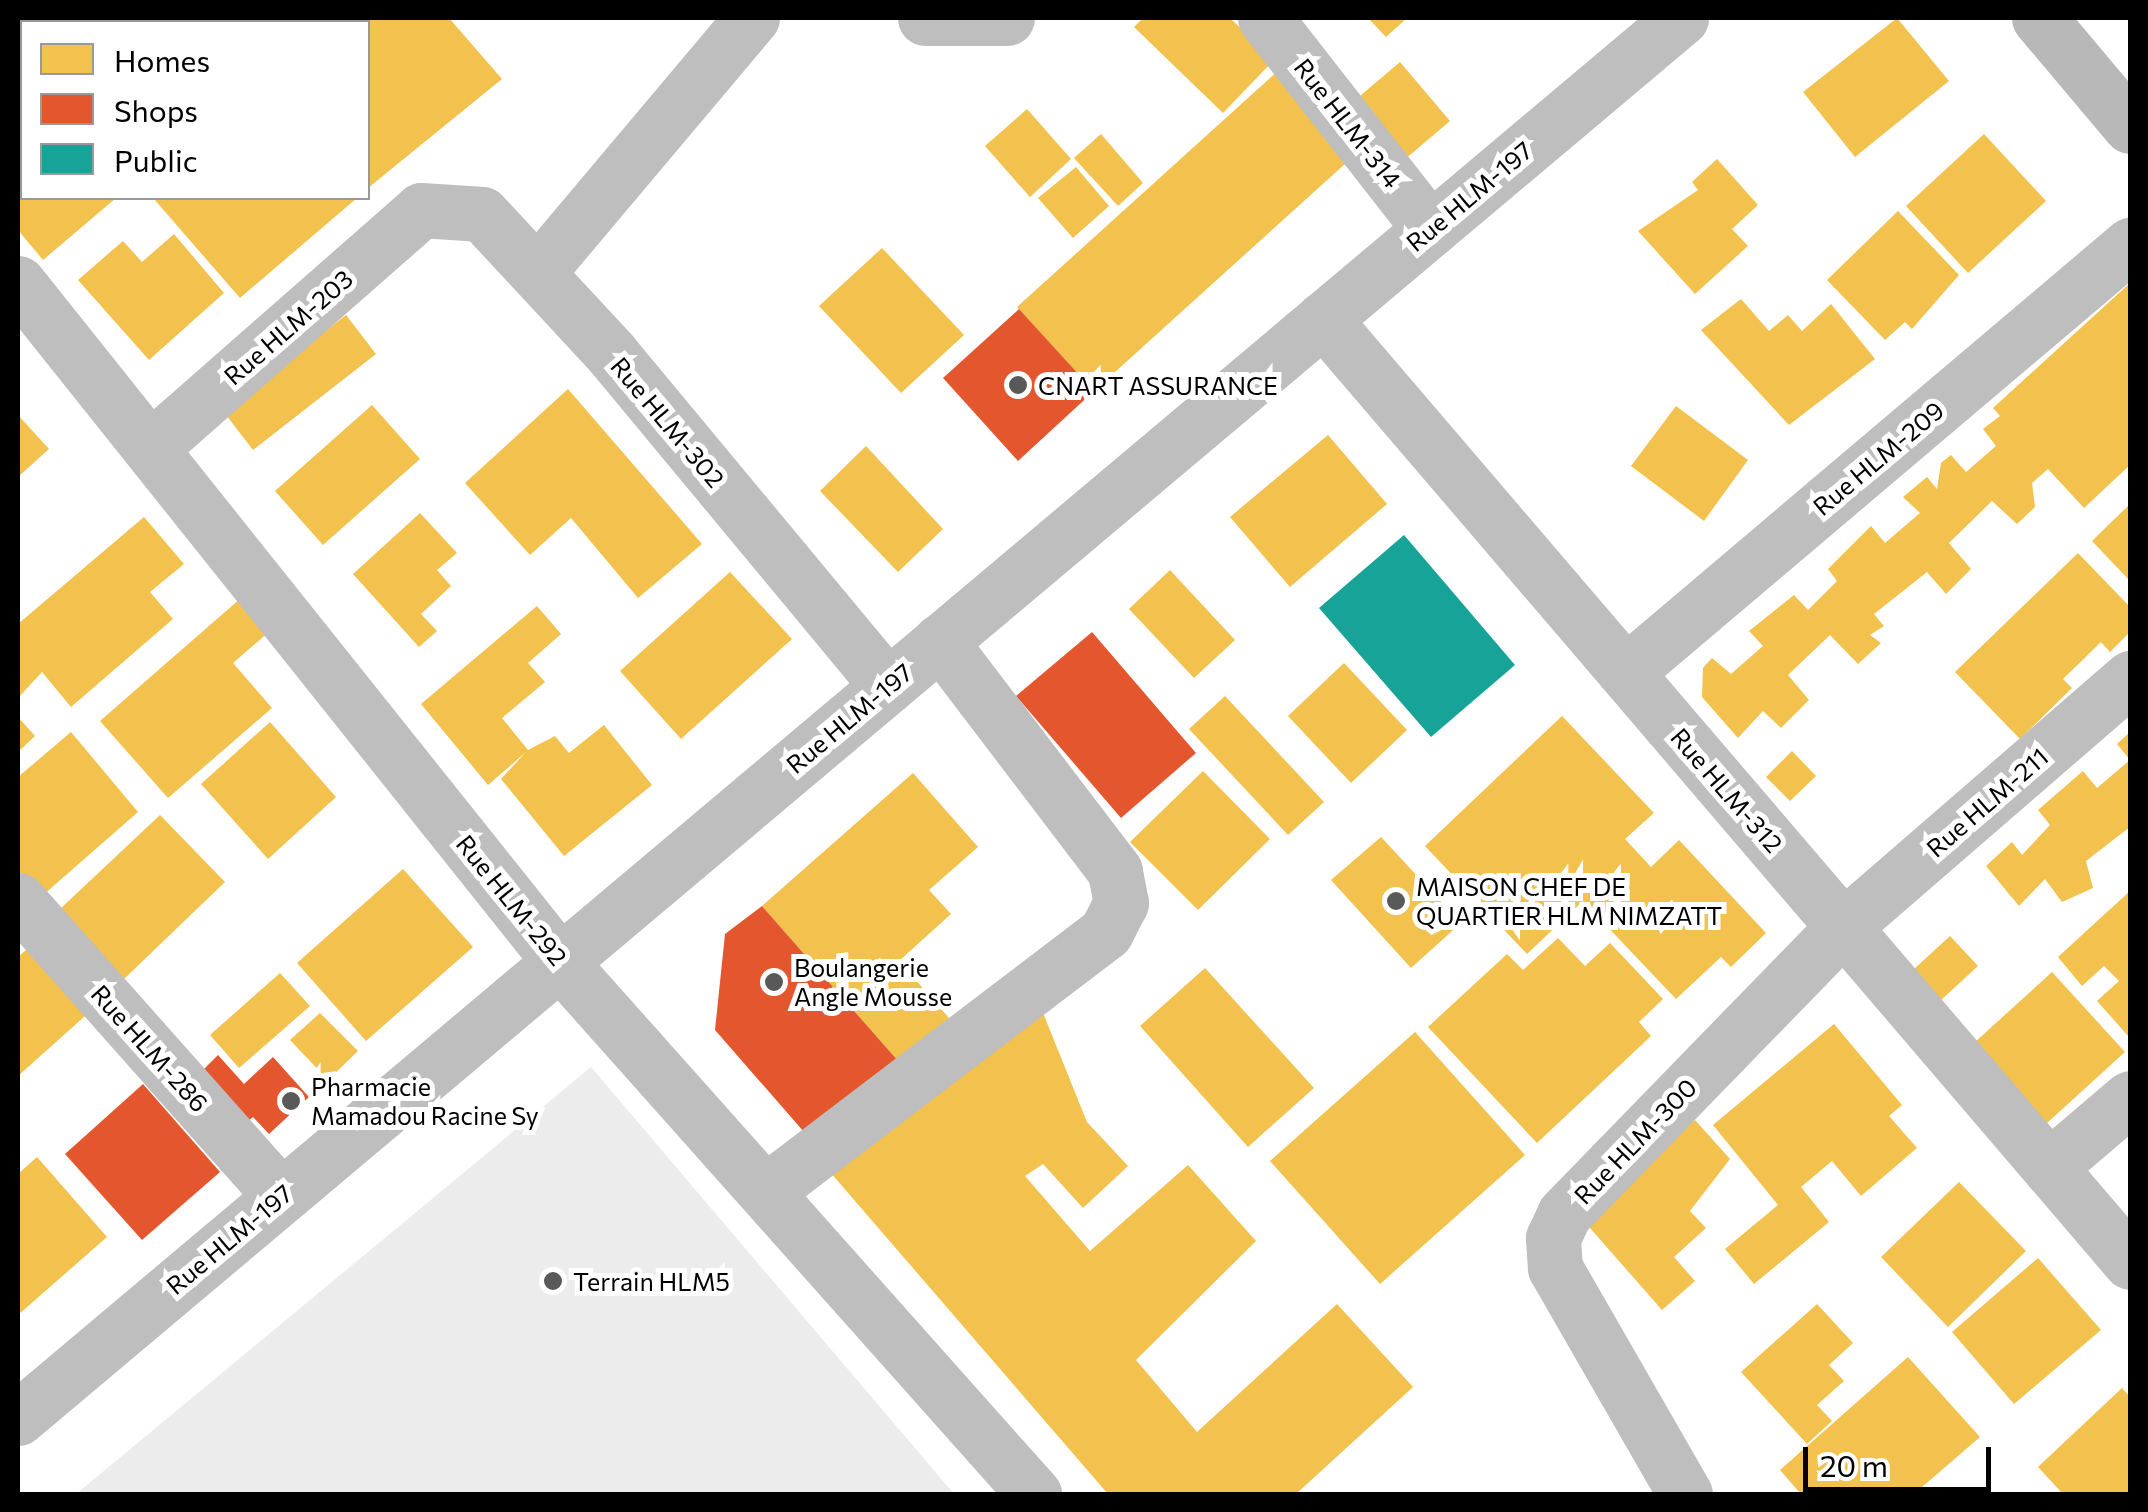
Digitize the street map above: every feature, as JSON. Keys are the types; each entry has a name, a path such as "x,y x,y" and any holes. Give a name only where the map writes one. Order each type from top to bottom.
{"street":[{"path":"537,274 752,18"},
{"path":"924,18 1007,18"},
{"name":"Rue HLM-314","path":"1265,18 1430,229"},
{"name":"Rue HLM-197","path":"18,1418 1681,18"},
{"path":"2039,18 2130,126"},
{"name":"Rue HLM-302","path":"421,210 482,214 886,686"},
{"name":"Rue HLM-203","path":"155,444 421,210"},
{"name":"Rue HLM-209","path":"1626,672 2130,244"},
{"name":"Rue HLM-292","path":"18,283 155,444 560,962 770,1188 1034,1494"},
{"name":"Rue HLM-312","path":"1323,319 2130,1262"},
{"path":"770,1188 1106,932 1121,904 1115,872 940,641"},
{"name":"Rue HLM-211","path":"1844,926 2130,678"},
{"name":"Rue HLM-286","path":"21,911 281,1196"},
{"name":"Rue HLM-300","path":"1684,1494 1556,1268 1553,1238 1585,1192 1844,926"},
{"path":"2049,1167 2130,1098"}],"shaded area":[{"name":"Terrain HLM5","path":"591,1067 954,1494 76,1494"}],"building: Homes":[{"path":"258,18 260,20 60,20"},
{"path":"283,18 449,18 502,79 370,186 370,20"},
{"path":"1143,18 1230,18 1274,60 1223,113 1134,27"},
{"path":"1368,18 1407,18 1386,37"},
{"path":"1897,18 1949,81 1855,157 1803,92"},
{"path":"1400,62 1450,121 1397,166 1347,107"},
{"path":"1279,70 1356,154 1094,391 1017,307"},
{"path":"18,75 20,200 114,200 43,260 18,230"},
{"path":"1027,109 1071,159 1030,197 985,146"},
{"path":"1101,134 1143,183 1118,206 1074,158"},
{"path":"1984,134 2046,201 1968,273 1906,206"},
{"path":"1717,159 1758,205 1732,229 1748,246 1695,294 1638,231 1698,190 1692,182"},
{"path":"1076,167 1109,206 1073,238 1038,198"},
{"path":"155,200 355,200 240,298"},
{"path":"1898,211 1959,275 1912,329 1905,322 1885,340 1827,280"},
{"path":"174,234 224,293 149,360 78,280 123,241 142,262"},
{"path":"882,248 964,335 901,393 819,306"},
{"path":"2130,283 2130,465 2084,508 2048,469 2032,483 2035,507 2017,524 1992,501 1949,543 1971,569 1946,594 1927,572 1874,614 1884,626 1870,635 1881,643 1858,664 1830,635 1788,675 1809,700 1781,728 1763,711 1738,738 1702,697 1703,668 1712,658 1731,674 1763,646 1749,631 1794,595 1808,610 1837,581 1828,569 1871,526 1885,543 1920,513 1903,497 1927,477 1937,489 1941,463 1951,455 1966,472 1996,446 1983,429 2000,416 1993,408"},
{"path":"1741,299 1769,331 1788,315 1802,331 1831,304 1875,359 1789,425 1701,330"},
{"path":"346,315 376,354 253,450 223,411"},
{"path":"568,389 702,544 638,598 571,518 530,555 465,483"},
{"path":"372,405 420,459 323,545 275,491"},
{"path":"1676,406 1748,460 1704,521 1631,466"},
{"path":"18,415 49,449 18,477"},
{"path":"1328,435 1387,504 1290,587 1230,517"},
{"path":"866,446 943,529 898,572 820,491"},
{"path":"2130,504 2130,581 2092,541"},
{"path":"420,513 457,553 437,570 451,586 421,614 437,631 419,647 353,574"},
{"path":"144,517 184,564 150,592 173,619 71,707 42,672 18,698 18,624"},
{"path":"2078,553 2130,607 2130,632 2110,652 2101,642 2063,679 2072,688 2020,739 1955,672"},
{"path":"1170,570 1235,640 1194,678 1129,609"},
{"path":"730,572 792,639 681,739 620,671"},
{"path":"241,598 270,631 233,663 272,708 168,798 100,721"},
{"path":"537,606 561,634 528,663 545,682 502,718 528,750 555,736 569,753 604,725 652,785 564,856 501,779 526,752 488,785 421,704"},
{"path":"1344,663 1407,730 1351,783 1288,716"},
{"path":"1225,696 1324,802 1288,835 1189,729"},
{"path":"1562,716 1654,813 1625,839 1651,867 1679,840 1766,933 1731,967 1721,957 1676,999 1583,901 1527,954 1425,846"},
{"path":"18,717 35,736 18,752"},
{"path":"270,722 336,797 268,859 201,784"},
{"path":"71,732 138,812 34,903 18,886 18,777"},
{"path":"2130,732 2130,760 2117,744"},
{"path":"1792,751 1816,776 1790,801 1766,777"},
{"path":"2130,760 2130,827 2086,861 2093,888 2062,902 2045,879 2019,906 1986,866 2012,842 2022,855 2050,825 2038,810 2083,771 2097,788"},
{"path":"1203,771 1270,839 1198,910 1130,842"},
{"path":"913,773 978,847 929,890 951,914 899,961 949,1018 899,1062 762,906"},
{"path":"160,815 225,882 124,979 59,910"},
{"name":"MAISON CHEF DE QUARTIER HLM NIMZATT","path":"1381,837 1461,923 1411,968 1331,880"},
{"path":"403,869 473,947 366,1041 297,963"},
{"path":"2130,891 2130,1038 2097,1001 2119,981 2104,966 2082,986 2058,957"},
{"path":"1950,936 1978,966 1928,1012 1901,981"},
{"path":"1558,938 1585,966 1610,943 1663,999 1639,1022 1651,1036 1537,1143 1428,1027 1507,954 1523,970"},
{"path":"35,942 94,1008 18,1076 18,957"},
{"path":"1205,968 1314,1088 1248,1147 1140,1026"},
{"path":"2052,972 2125,1052 2047,1123 1974,1043"},
{"path":"280,973 310,1006 239,1068 210,1035"},
{"path":"1039,1003 1087,1122 1128,1166 1083,1208 1043,1164 1025,1176 1090,1251 1188,1165 1256,1241 1136,1360 1197,1432 1337,1304 1413,1387 1296,1494 1108,1494 830,1172"},
{"path":"320,1013 358,1051 328,1080 290,1040"},
{"path":"1834,1024 1902,1105 1889,1116 1917,1148 1861,1196 1832,1161 1801,1187 1829,1222 1754,1284 1725,1249 1778,1205 1713,1125"},
{"path":"1415,1032 1525,1155 1380,1284 1270,1161"},
{"path":"1695,1120 1730,1159 1690,1211 1706,1228 1674,1257 1695,1281 1662,1310 1583,1220"},
{"path":"37,1157 107,1237 18,1315 18,1174"},
{"path":"1959,1182 2026,1251 1948,1327 1881,1257"},
{"path":"2038,1258 2101,1330 2014,1404 1952,1332"},
{"path":"1817,1304 1853,1343 1829,1365 1844,1381 1817,1405 1832,1421 1807,1444 1741,1372"},
{"path":"1908,1357 1980,1437 1914,1494 1801,1494 1780,1470"},
{"path":"2122,1388 2130,1397 2130,1494 2063,1494 2038,1467"}],"building: Shops":[{"name":"CNART ASSURANCE","path":"1019,309 1094,391 1018,461 943,378"},
{"path":"1092,632 1196,753 1121,818 1016,696"},
{"name":"Boulangerie Angle Mousse","path":"762,906 899,1062 811,1140 715,1030 725,934"},
{"path":"218,1055 244,1084 273,1057 309,1097 269,1134 253,1117 238,1130 200,1073"},
{"path":"143,1084 220,1172 142,1240 65,1154"}],"building: Public":[{"path":"1404,535 1515,665 1431,737 1319,608"}],"place":[{"name":"CNART ASSURANCE","path":"1018,385"},
{"name":"MAISON CHEF DE QUARTIER HLM NIMZATT","path":"1396,901"},
{"name":"Boulangerie Angle Mousse","path":"774,982"},
{"name":"Pharmacie Mamadou Racine Sy","path":"291,1101"},
{"name":"Terrain HLM5","path":"553,1281"}]}
